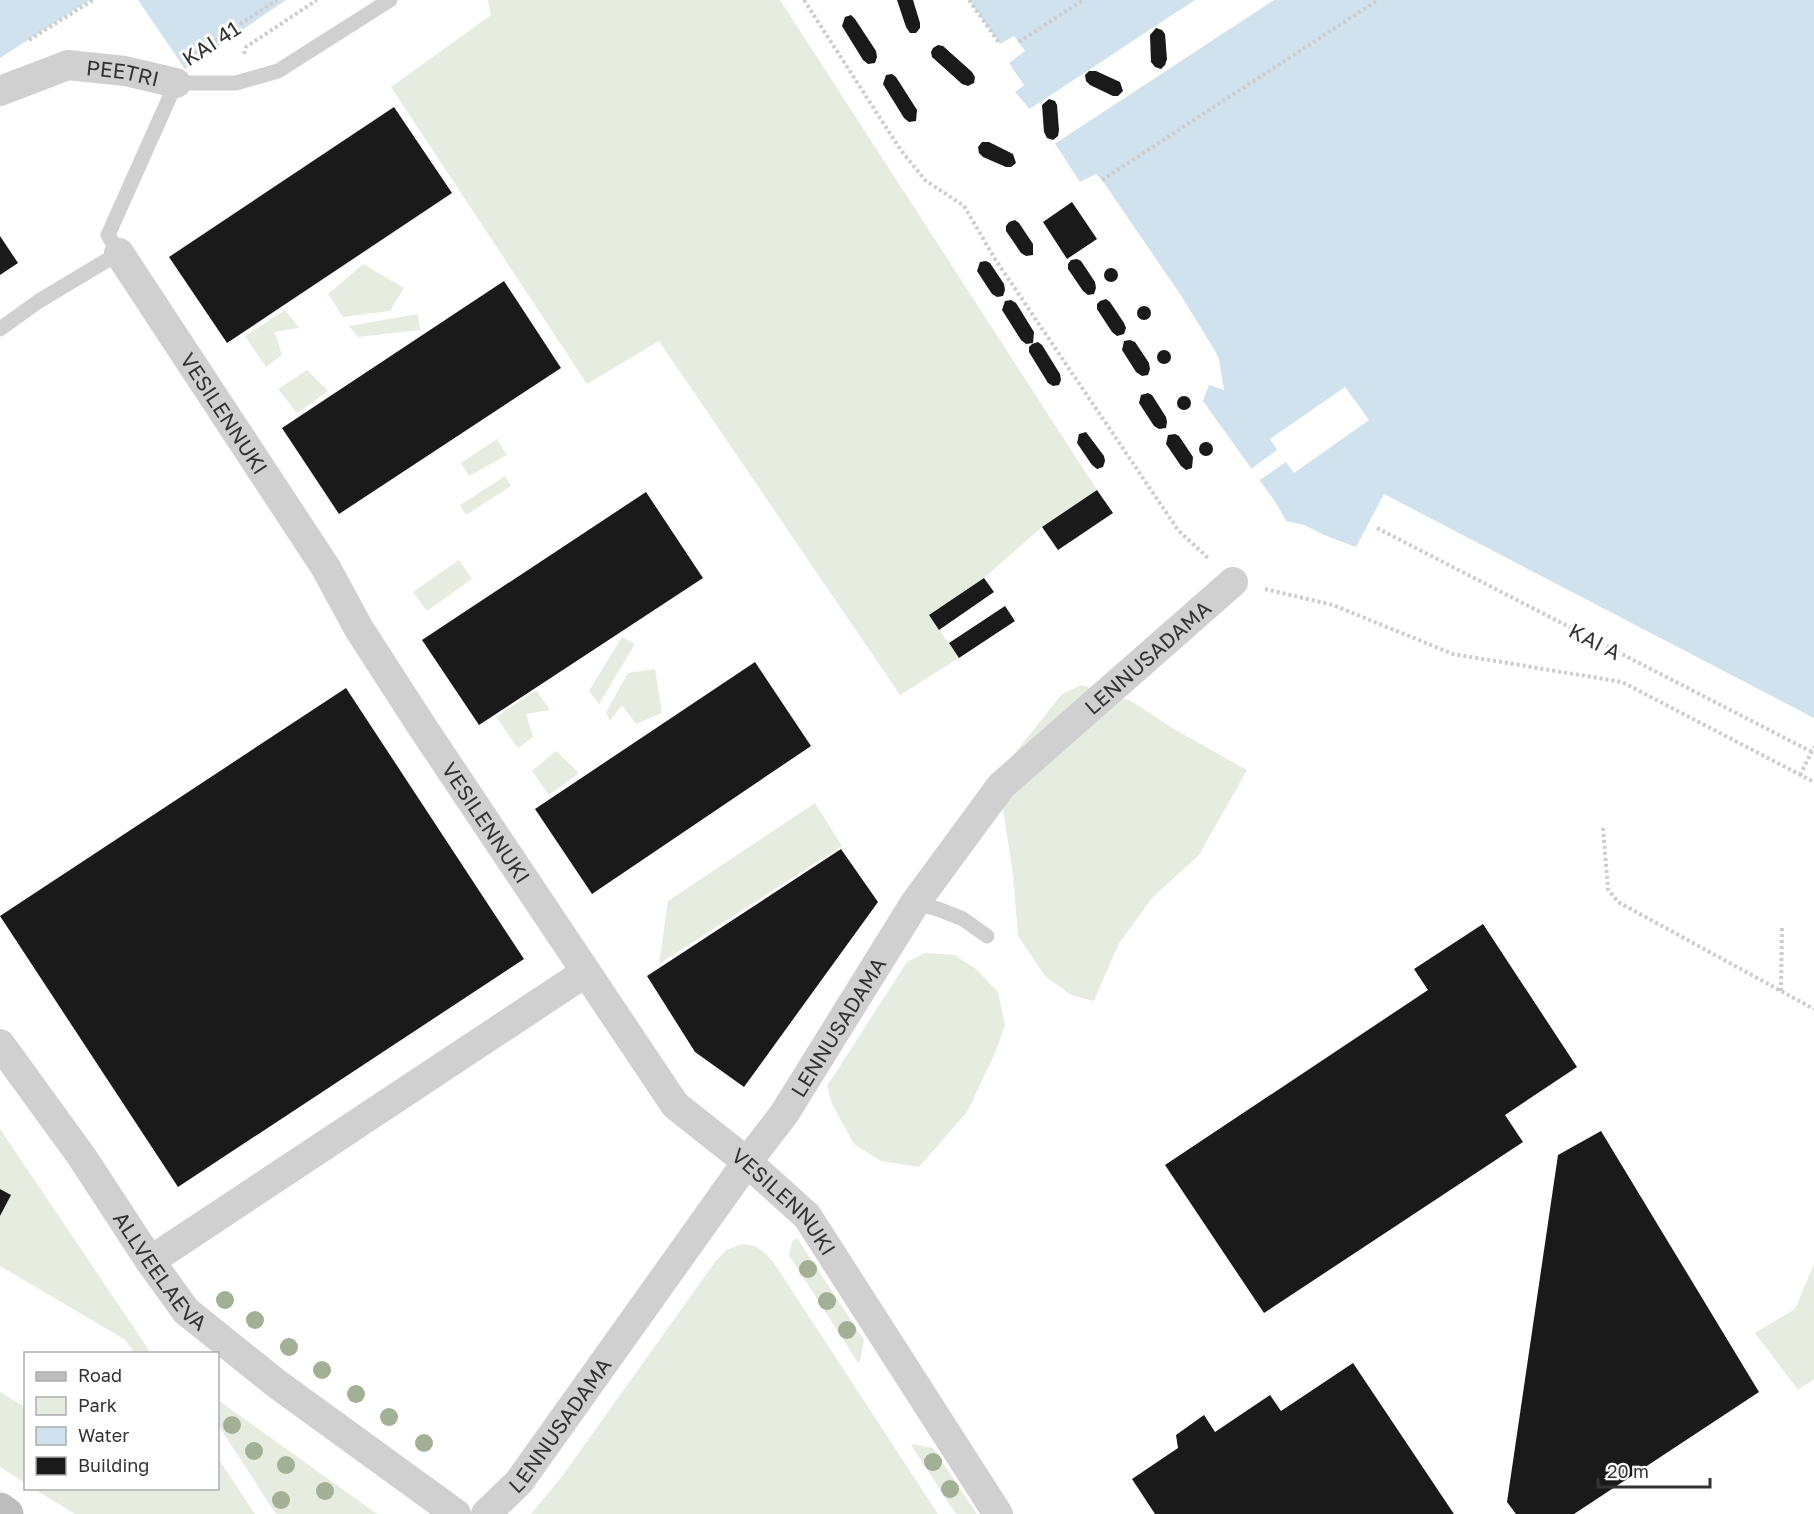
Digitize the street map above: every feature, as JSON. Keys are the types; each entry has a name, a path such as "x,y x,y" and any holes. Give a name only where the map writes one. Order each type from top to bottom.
{"street":[{"name":"PEETRI","path":"0,91 68,65 125,71 176,83"},
{"name":"VESILENNUKI","path":"119,253 327,568 359,629 416,718 675,1105 747,1162 807,1216 998,1514"},
{"name":"LENNUSADAMA","path":"486,1514 519,1482 747,1162 784,1114 915,903 1001,786 1233,582"},
{"path":"150,1261 586,972"},
{"name":"ALLVEELAEVA","path":"3,1054 82,1157 150,1261 186,1311 277,1383 456,1514"},
{"path":"0,1509 7,1514"}],"lane":[{"path":"176,83 236,83 278,71 390,0"},
{"name":"VESILENNUKI","path":"119,253 108,235 176,83"},
{"path":"0,329 119,253"},
{"path":"915,903 963,919 987,936"}],"path":[{"path":"28,41 93,0"},
{"name":"KAI 41","path":"194,54 277,0"},
{"path":"236,83 246,47 318,0"},
{"path":"804,0 900,149 925,180 964,206 995,259 1178,530 1233,582 1333,605 1453,654 1622,682 1814,782"},
{"path":"969,0 1000,44"},
{"path":"1020,42 1083,0"},
{"path":"1102,180 1378,0"},
{"name":"KAI A","path":"1377,528 1814,753"},
{"path":"1800,775 1814,747"},
{"path":"1603,828 1608,890 1618,902 1814,1009"},
{"path":"1781,991 1782,926"}],"green space":[{"path":"488,0 780,0 1097,490 1042,527 984,578 929,615 959,658 900,695 659,341 587,384 391,87 491,15"},
{"path":"363,264 404,288 390,311 343,317 328,294"},
{"path":"285,310 299,328 275,332 282,355 266,367 245,336"},
{"path":"418,314 420,330 358,337 349,326"},
{"path":"307,370 328,391 297,413 278,389"},
{"path":"497,439 507,455 469,476 461,463"},
{"path":"505,476 511,486 466,515 460,505"},
{"path":"459,560 472,579 427,611 413,592"},
{"path":"622,637 635,644 599,704 589,691"},
{"path":"655,669 662,713 636,724 622,705 610,721 606,712 628,673"},
{"path":"1081,685 1131,701 1174,729 1247,770 1199,855 1152,898 1118,945 1094,1001 1071,995 1045,976 1018,936 1013,875 1003,809 1007,763 1062,694"},
{"path":"536,690 550,710 526,714 533,737 518,748 496,717"},
{"path":"556,751 579,773 549,795 532,771"},
{"path":"815,803 842,846 659,964 668,901"},
{"path":"925,953 954,955 976,969 998,992 1005,1025 996,1051 967,1112 919,1167 881,1161 854,1144 832,1104 827,1086 907,962"},
{"path":"0,1129 150,1352 134,1352 124,1339 0,1266 0,1216 11,1195 0,1189"},
{"path":"797,1238 864,1340 858,1363 789,1255 792,1242"},
{"path":"742,1244 760,1249 774,1263 938,1514 531,1514 563,1475 715,1262 726,1250"},
{"path":"1814,1264 1814,1379 1798,1390 1755,1333 1795,1309"},
{"path":"0,1392 24,1406 24,1482 0,1467"},
{"path":"219,1401 377,1514 276,1514 219,1427"},
{"path":"911,1445 933,1448 977,1514 956,1514"},
{"path":"219,1460 255,1514 75,1514 36,1490 219,1490"}],"water":[{"path":"0,0 90,0 0,58"},
{"path":"138,0 286,0 185,69"},
{"path":"969,0 1814,0 1814,718 1384,494 1356,547 1304,525 1286,521 1276,503 1203,401 1209,385 1224,390 1219,359 1214,349 1180,294 1102,180 1096,174 1080,182 1057,147 1015,92 1024,85 1009,63 1025,51 1014,36 1000,44"}],"pier":[{"path":"1195,0 1274,0 1053,145 1028,110"},
{"path":"1345,387 1369,420 1294,473 1286,462 1260,480 1251,469 1277,450 1270,439"}],"building":[{"path":"897,0 913,0 920,23 920,28 916,33 910,33 906,27"},
{"path":"851,15 876,51 875,63 868,64 863,60 842,26 845,17"},
{"path":"1156,28 1165,34 1167,59 1161,69 1155,67 1151,62 1150,35"},
{"path":"938,45 943,46 972,72 975,77 974,83 968,86 962,84 932,57 933,48"},
{"path":"1089,71 1096,71 1120,82 1123,91 1118,96 1113,96 1090,85 1085,75"},
{"path":"892,74 917,110 916,121 909,122 904,118 883,84 886,75"},
{"path":"1049,99 1055,101 1057,105 1059,130 1058,136 1053,140 1047,138 1044,132 1042,105"},
{"path":"394,107 452,193 227,343 169,257"},
{"path":"982,142 989,142 1013,154 1016,163 1011,167 1006,167 983,157 978,147"},
{"path":"1072,202 1097,239 1067,259 1043,222"},
{"path":"1015,220 1033,244 1033,255 1026,256 1021,253 1006,231 1009,222"},
{"path":"0,236 18,263 0,275"},
{"path":"1071,260 1081,261 1095,282 1094,294 1088,295 1083,291 1068,269"},
{"path":"980,262 990,263 1004,284 1003,296 997,297 992,294 977,271"},
{"path":"1108,268 1114,268 1118,275 1114,282 1108,282 1104,278 1104,272"},
{"path":"504,281 561,368 339,514 282,428"},
{"path":"1106,299 1124,323 1126,328 1124,334 1117,336 1112,332 1097,309 1097,304"},
{"path":"1011,300 1016,303 1034,332 1033,343 1026,344 1021,340 1002,310 1005,301"},
{"path":"1141,306 1147,306 1151,313 1147,320 1141,320 1137,316 1137,310"},
{"path":"1124,341 1135,342 1149,363 1148,375 1142,376 1136,372 1122,350"},
{"path":"1038,342 1060,374 1059,385 1053,386 1048,383 1029,352 1029,347"},
{"path":"1161,350 1167,350 1171,357 1167,364 1161,364 1157,360 1157,354"},
{"path":"1148,393 1152,395 1166,417 1166,428 1159,429 1154,426 1139,403 1141,395"},
{"path":"1181,396 1187,396 1191,403 1187,410 1181,410 1177,406 1177,400"},
{"path":"1086,432 1104,456 1103,467 1097,469 1092,465 1077,443 1079,434"},
{"path":"1168,435 1179,436 1193,457 1192,468 1186,470 1181,466 1166,444"},
{"path":"1203,442 1209,442 1213,449 1209,456 1203,456 1199,452 1199,446"},
{"path":"1097,490 1113,513 1058,550 1042,527"},
{"path":"646,492 703,578 479,725 422,640"},
{"path":"984,578 994,592 939,630 929,615"},
{"path":"1005,606 1015,621 959,658 949,643"},
{"path":"755,662 811,746 592,894 535,809"},
{"path":"346,688 524,959 178,1187 0,916"},
{"path":"841,849 878,902 744,1087 695,1052 647,976"},
{"path":"1483,924 1577,1067 1505,1115 1523,1142 1264,1313 1165,1165 1428,990 1414,969"},
{"path":"1601,1131 1759,1392 1574,1514 1516,1514 1507,1502 1558,1155"},
{"path":"0,1189 11,1195 0,1216"},
{"path":"1353,1363 1454,1514 1155,1514 1132,1479 1178,1448 1176,1435 1204,1415 1215,1432 1270,1395 1281,1411"}]}
